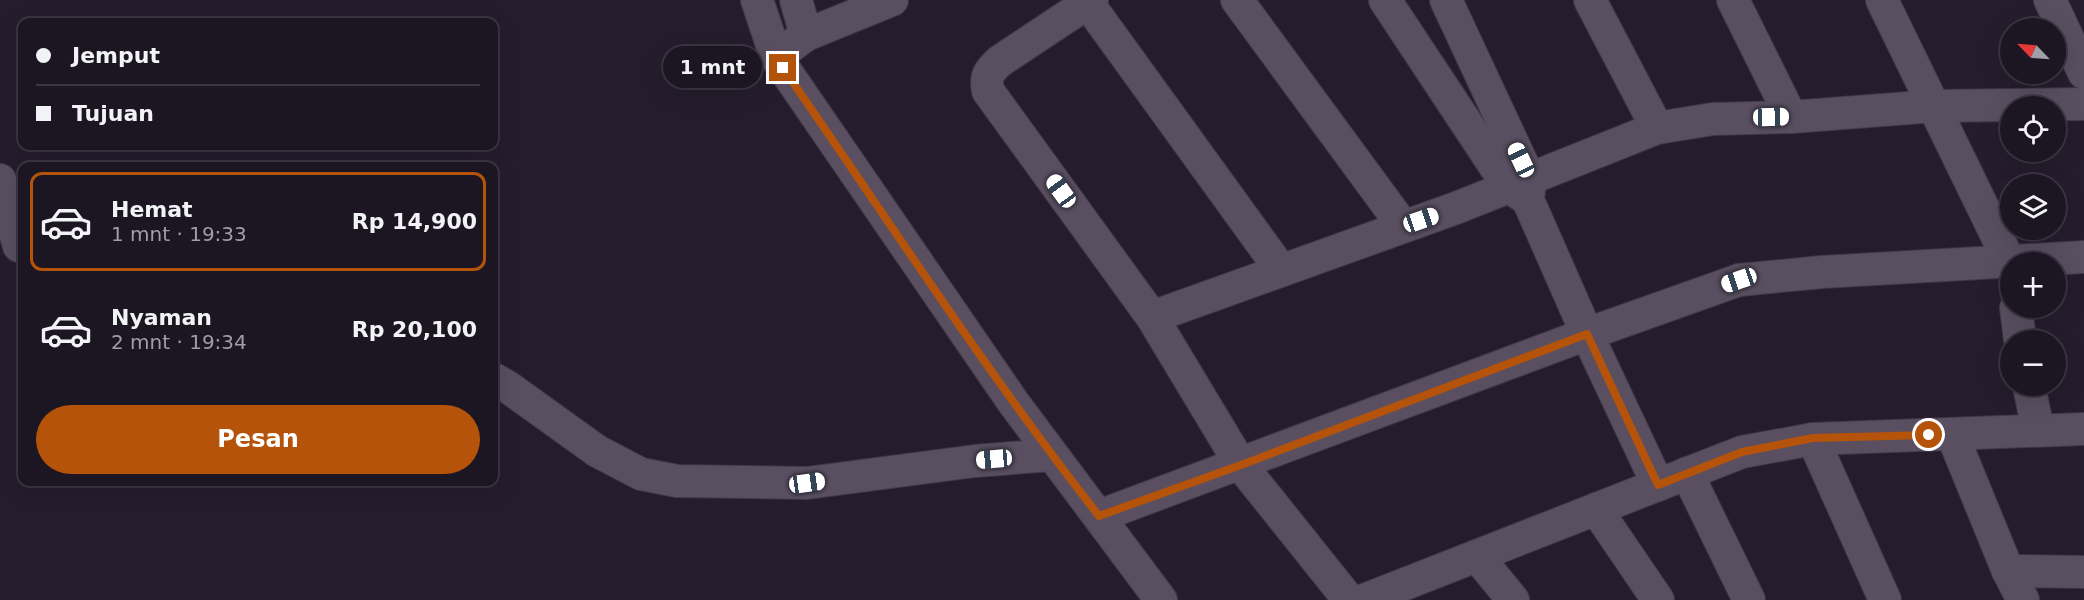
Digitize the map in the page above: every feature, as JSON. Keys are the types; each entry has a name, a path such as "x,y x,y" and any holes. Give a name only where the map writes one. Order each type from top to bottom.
{"street":[{"path":"757,0 776,57 973,345 1051,455 1161,600"},
{"path":"796,0 806,35"},
{"path":"776,57 806,35 892,0"},
{"path":"1238,0 1403,226"},
{"path":"1385,0 1522,189"},
{"path":"1446,0 1522,189 1658,485"},
{"path":"1590,0 1657,128"},
{"path":"1732,0 1791,117"},
{"path":"1882,0 2006,252"},
{"path":"2050,0 2084,73"},
{"path":"1281,270 1089,1 1000,61 991,70 986,79 988,91 1152,316 1241,465 1349,600"},
{"path":"1152,316 1456,207 1522,189 1657,128 1713,119 1791,117 1935,106 2084,104"},
{"path":"0,180 18,243"},
{"path":"2066,258 2084,257"},
{"path":"1099,516 1241,465 1587,334 1739,280 1822,272 2000,262"},
{"path":"498,381 597,451 641,474 676,481 807,483 975,461 1051,455"},
{"path":"2031,396 2038,430"},
{"path":"1364,600 1742,452 1813,438 2084,429"},
{"path":"1952,434 2008,571 2023,600"},
{"path":"1813,438 1885,600"},
{"path":"1687,473 1749,600"},
{"path":"1596,509 1658,600"},
{"path":"1477,556 1513,600"},
{"path":"2008,571 2084,572"}],"route":[{"path":"783,68 973,345 1051,455 1099,516 1241,465 1587,334 1658,485 1742,452 1813,438 1929,435"}]}
